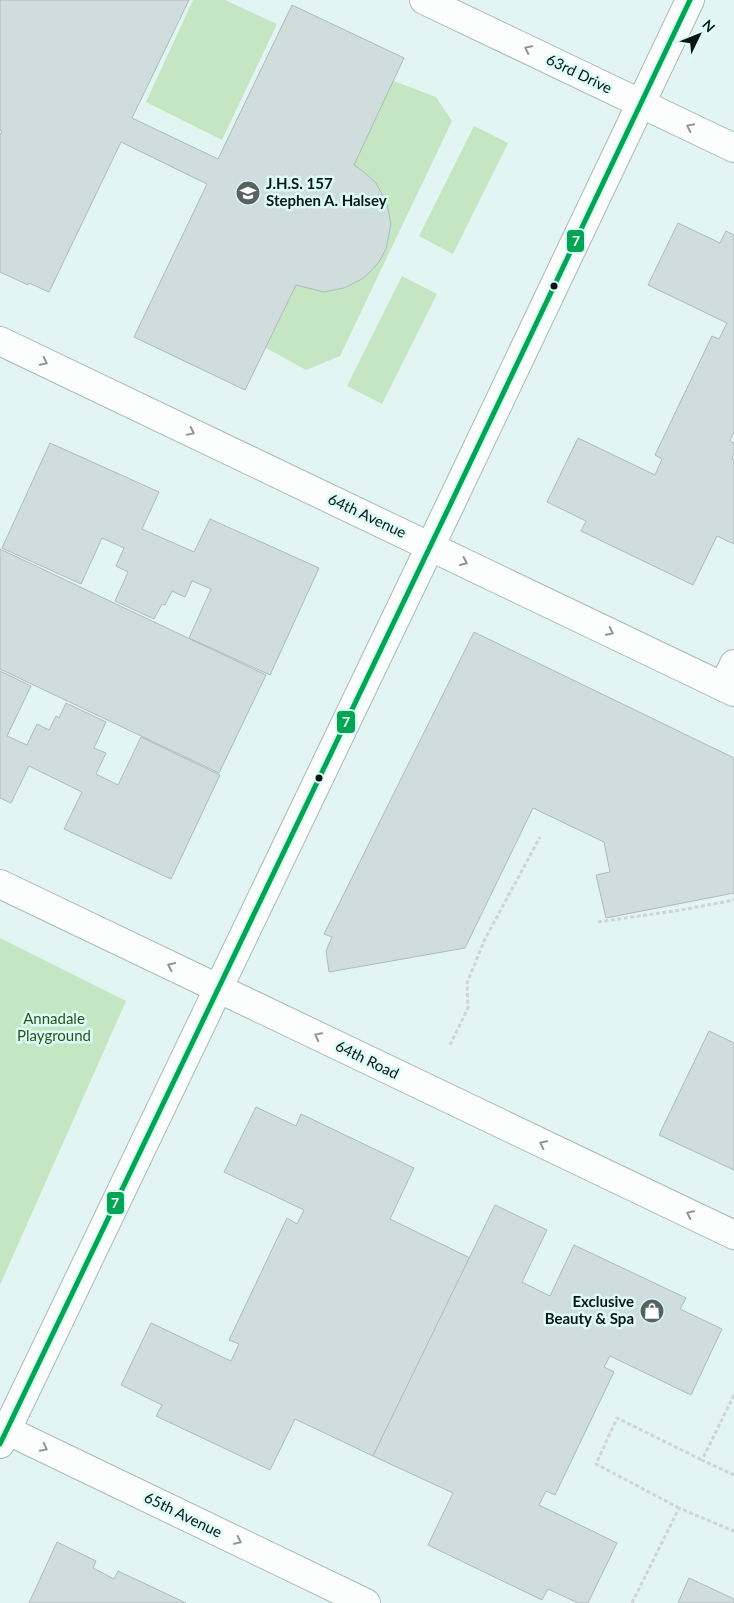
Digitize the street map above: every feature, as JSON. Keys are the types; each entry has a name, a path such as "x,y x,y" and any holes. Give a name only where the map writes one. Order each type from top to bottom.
{"street":[{"name":"63rd Drive","path":"424,0 734,148"},
{"path":"2,1434 219,988 690,0"},
{"name":"64th Avenue","path":"0,341 430,546 730,681"},
{"name":"64th Road","path":"0,884 734,1235"},
{"name":"65th Avenue","path":"2,1434 366,1603"}],"path":[{"path":"450,1045 468,1008 467,983 485,939 540,837"},
{"path":"598,922 682,910 734,900"},
{"path":"702,1460 734,1395"},
{"path":"734,1475 617,1418 596,1464 679,1508 734,1531"},
{"path":"632,1603 679,1508"}],"green space":[{"path":"193,0 225,0 277,24 222,140 146,102"},
{"path":"386,78 436,97 452,121 340,356 306,370 248,338"},
{"path":"474,126 508,143 453,254 419,236"},
{"path":"402,276 437,294 382,404 347,386"},
{"name":"Annadale Playground","path":"0,938 126,1001 0,1285"}],"building":[{"path":"0,0 189,0 132,118 218,159 292,5 404,58 354,165 376,183 387,204 391,224 386,249 379,262 362,279 344,288 324,292 296,285 245,390 134,337 207,184 121,142 49,292 0,272 0,135 2,131 0,130"},
{"path":"678,223 720,243 726,231 734,235 734,432 730,441 734,443 732,459 734,460 734,544 717,536 693,585 581,531 586,521 547,502 578,438 655,475 662,459 655,455 712,336 719,339 727,323 648,285"},
{"path":"50,443 159,492 142,529 194,552 210,519 319,568 270,675 189,638 211,589 192,581 185,597 172,591 165,605 162,604 154,619 115,601 128,572 116,566 124,548 102,538 81,584 2,548"},
{"path":"0,549 266,675 219,773 0,669"},
{"path":"474,632 734,758 734,893 606,918 596,875 610,872 604,842 533,808 465,948 329,972 326,951 332,937 324,934"},
{"path":"0,671 31,686 7,736 27,745 37,724 49,730 56,716 59,718 66,703 106,722 94,748 106,753 96,774 118,785 141,737 220,775 171,879 64,829 82,792 29,766 11,803 0,798"},
{"path":"709,1031 734,1043 734,1170 659,1135"},
{"path":"256,1107 296,1126 301,1114 414,1168 390,1219 470,1258 373,1456 295,1419 270,1470 156,1416 162,1405 121,1385 151,1323 231,1361 239,1344 229,1340 287,1218 297,1224 304,1210 224,1172"},
{"path":"495,1205 547,1230 522,1282 550,1296 574,1245 686,1298 680,1309 722,1329 691,1395 610,1356 604,1367 614,1372 555,1495 546,1491 539,1505 617,1543 588,1603 578,1603 548,1589 542,1600 428,1545 453,1493 373,1456"},
{"path":"57,1542 96,1561 93,1568 114,1579 118,1571 186,1603 29,1603"},
{"path":"689,1578 734,1599 734,1603 678,1603"}],"transit line":[{"name":"7","path":"0,1444 690,0"}],"place":[{"name":"J.H.S. 157 Stephen A. Halsey","path":"248,193"},
{"name":"Exclusive Beauty & Spa","path":"652,1311"}]}
